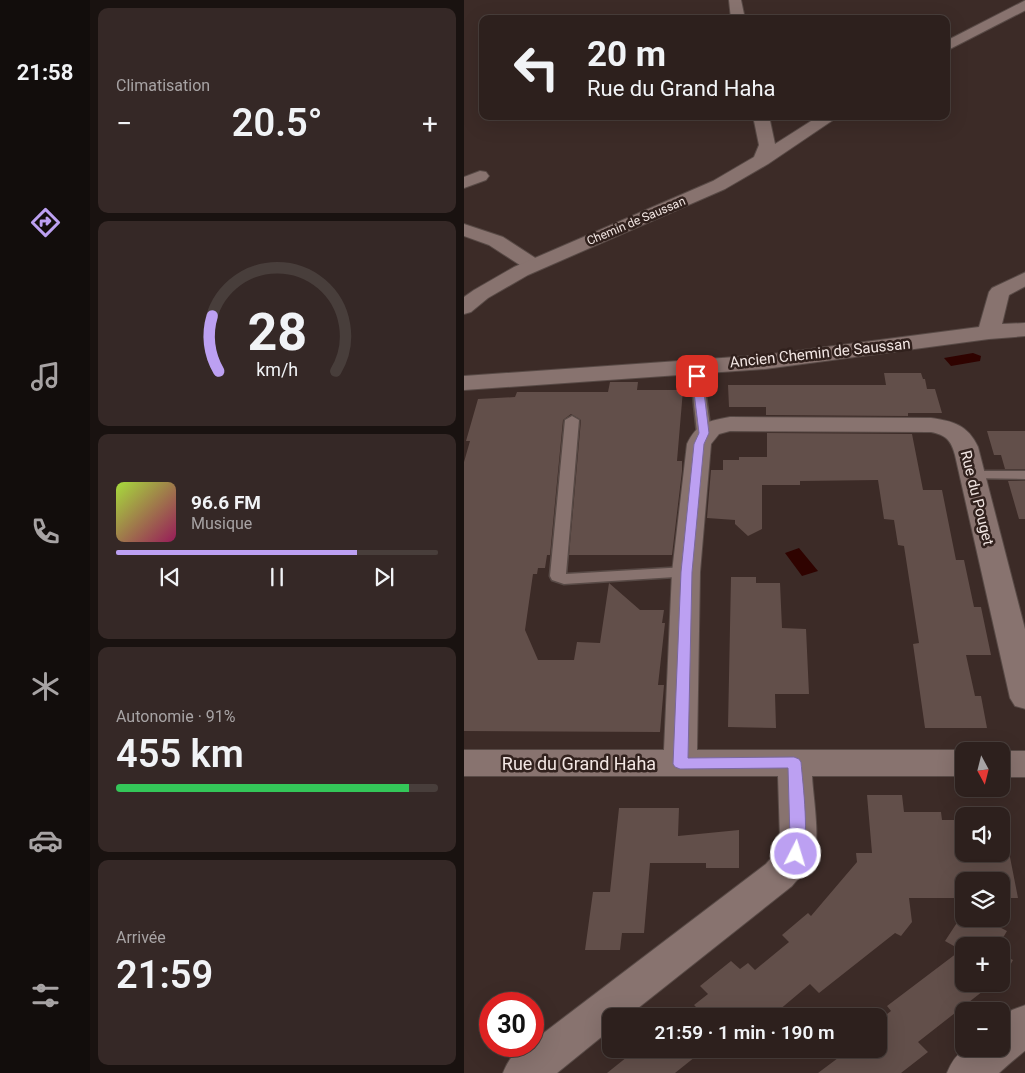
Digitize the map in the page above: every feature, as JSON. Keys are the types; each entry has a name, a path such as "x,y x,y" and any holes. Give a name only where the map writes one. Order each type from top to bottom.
{"street":[{"path":"734,0 737,15"},
{"path":"950,45 1025,4"},
{"path":"762,120 767,145 762,159"},
{"name":"Chemin de Saussan","path":"464,308 482,294 533,265 719,185 751,168 762,159 824,120"},
{"name":"Chemin de Saussan","path":"765,133 786,134 806,131"},
{"path":"464,184 480,176"},
{"path":"464,230 496,241 533,265"},
{"path":"989,332 999,292 1025,278"},
{"name":"Ancien Chemin de Saussan","path":"464,382 765,362 989,332 1025,329"},
{"name":"Rue du Pouget","path":"704,433 715,427 730,424 946,426 958,432 963,440 972,475 1025,698"},
{"path":"680,764 686,572 699,444 704,433"},
{"path":"524,1073 779,875 796,854 798,839 794,762"},
{"name":"Rue du Grand Haha","path":"464,763 955,763"},
{"path":"1010,764 1025,764"},
{"path":"1010,1037 1025,1023"},
{"path":"968,1073 987,1057"}],"lane":[{"path":"697,376 704,433"},
{"path":"572,420 558,576 564,579 686,572"},
{"path":"972,475 1025,475"}],"shaded area":[{"path":"973,353 981,356 980,361 951,366 944,358"},
{"path":"799,548 818,571 802,576 785,553"}],"building":[{"path":"884,373 921,373 923,379 925,379 927,389 935,389 942,413 908,413 908,416 766,415 766,407 729,407 728,385 886,385"},
{"path":"610,382 638,382 637,390 683,390 677,461 682,461 682,471 672,555 569,555 581,420 571,414 563,420 550,555 547,555 545,568 538,568 537,574 533,574 525,630 538,660 574,660 577,642 600,643 609,583 640,610 664,610 662,623 665,623 658,685 664,685 660,732 464,731 464,462 470,441 466,441 478,399 515,397 517,392 608,392"},
{"path":"987,431 1026,431 1026,469 1005,469 1001,455 994,455"},
{"path":"767,433 912,434 923,490 942,490 956,560 964,560 974,607 981,607 991,655 966,655 975,696 981,696 987,728 925,728 913,644 919,643 904,546 898,545 894,520 884,519 878,480 800,481 800,485 762,485 762,529 748,536 735,524 735,520 707,518 711,470 723,470 723,460 739,460 739,457 767,457"},
{"path":"1008,481 1026,481 1026,519 1019,519"},
{"path":"731,577 756,577 756,583 780,583 782,628 806,629 809,694 775,694 776,728 728,727"},
{"path":"867,795 902,795 904,812 941,812 942,820 955,820 955,862 1010,862 1010,857 1018,898 1010,898 1010,872 955,872 955,898 909,898 912,922 901,936 895,933 819,993 810,984 782,1008 697,1008 694,1005 708,994 700,986 731,961 740,969 748,963 755,970 789,942 782,935 808,913 811,916 857,862 856,853 872,853"},
{"path":"619,808 679,808 678,836 739,830 739,868 706,868 706,863 650,863 644,933 622,933 620,950 585,950 593,892 610,892"},
{"path":"955,926 999,927 1007,931 1003,937 955,937 955,947 945,941"},
{"path":"955,955 955,992 982,992 969,1002 955,1002 955,1013 918,1042 928,1052 901,1073 818,1073 838,1058 887,1058 887,1014 891,1011 887,1006"},
{"path":"626,1058 694,1058 675,1073 607,1073"}],"route":[{"path":"697,376 704,433 699,444 686,572 680,764 794,762 798,839 796,854"}]}
